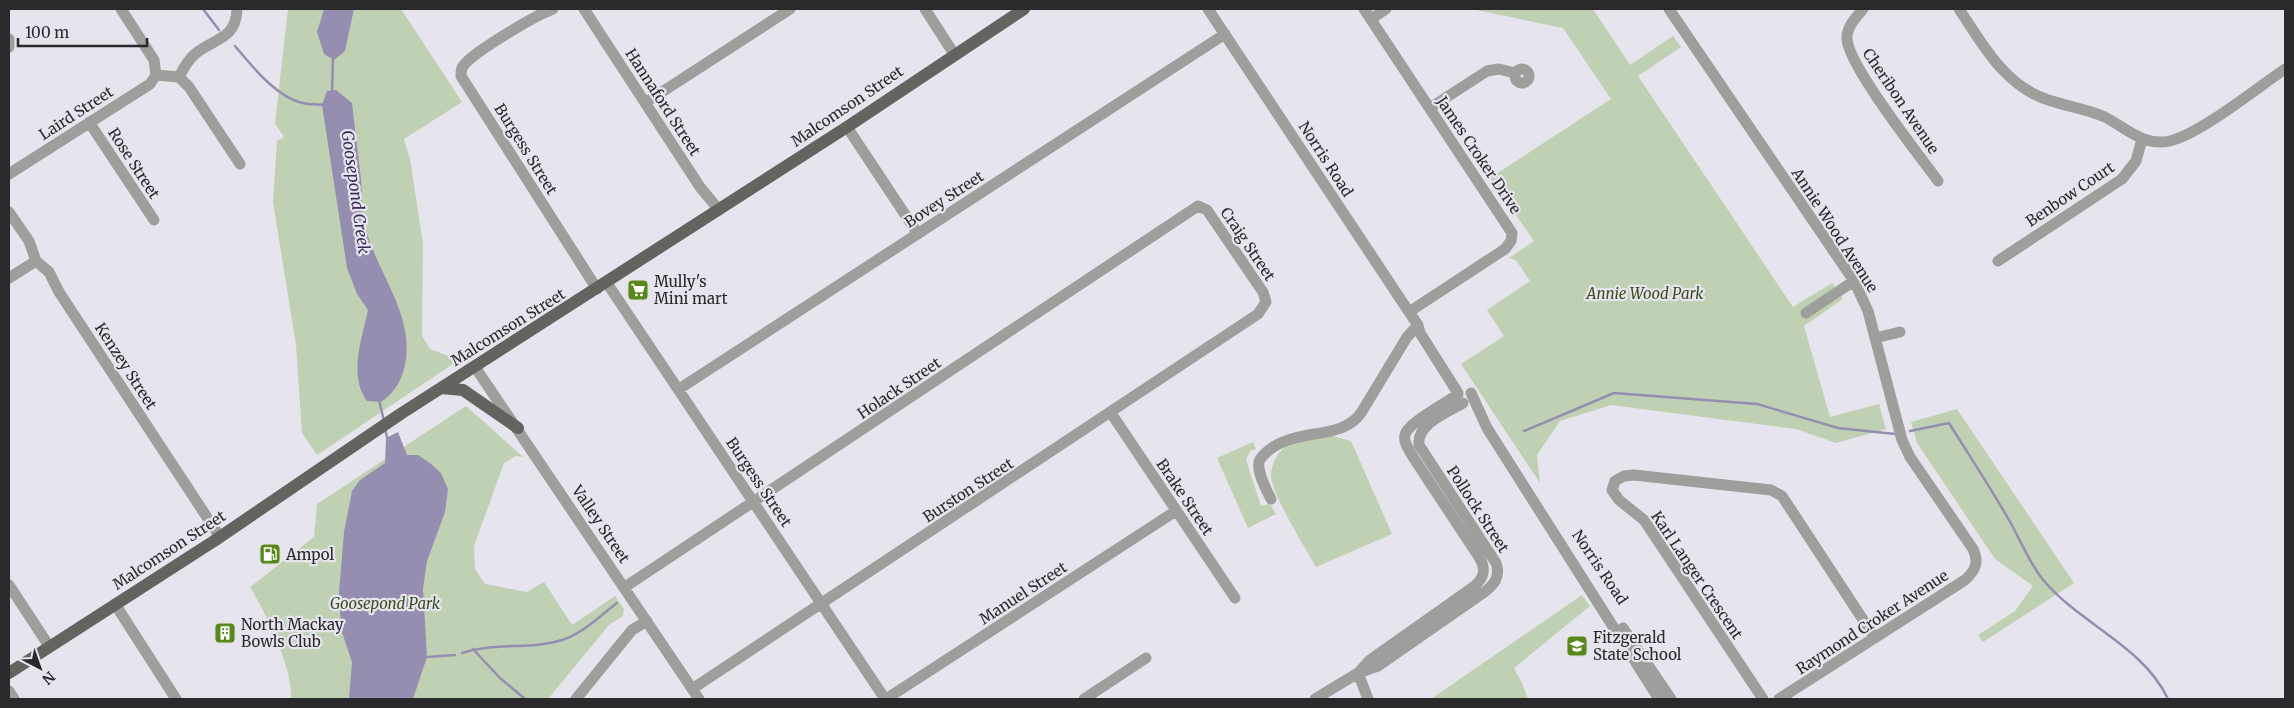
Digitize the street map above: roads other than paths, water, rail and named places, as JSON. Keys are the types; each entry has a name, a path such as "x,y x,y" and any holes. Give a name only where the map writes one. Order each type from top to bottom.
{"main road":[{"name":"Malcomson Street","path":"9,673 220,537 402,413 847,127 1024,9"},
{"path":"441,388 463,390 518,428"}],"street":[{"path":"121,9 154,60 156,75 179,77 196,98 240,164"},
{"path":"179,77 196,53 225,36 234,25 237,9"},
{"name":"Burgess Street","path":"553,9 530,20 475,56 465,64 461,76 602,286 679,390 886,699"},
{"name":"Hannaford Street","path":"584,9 700,186 719,210"},
{"path":"645,103 790,9"},
{"path":"925,9 954,54"},
{"name":"Norris Road","path":"1208,9 1409,312 1418,325 1424,329 1459,381 1464,396 1487,428 1573,566 1648,675 1671,699"},
{"name":"James Croker Drive","path":"1364,9 1510,228 1512,236 1505,248 1409,312"},
{"path":"1371,19 1386,9"},
{"name":"Annie Wood Avenue","path":"1669,9 1854,281 1868,312 1902,440 1910,457 1973,549 1977,565"},
{"name":"Cheribon Avenue","path":"1863,9 1850,25 1847,38 1854,63 1938,181"},
{"path":"1959,9 2000,68 2023,88 2041,98 2095,113 2142,139 2158,143 2188,134 2285,69"},
{"name":"Bovey Street","path":"679,390 1225,34"},
{"path":"9,39 9,47"},
{"path":"1430,108 1487,70 1499,69 1515,74"},
{"name":"Laird Street","path":"9,174 150,84 156,75"},
{"name":"Rose Street","path":"89,122 154,220"},
{"path":"847,127 918,234"},
{"name":"Benbow Court","path":"1998,261 2122,179 2136,162 2142,139"},
{"name":"Craig Street","path":"1187,212 1198,206 1207,210 1262,292 1266,302 1258,314"},
{"name":"Kenzey Street","path":"9,212 29,241 36,261 51,276 220,537"},
{"name":"Holack Street","path":"626,587 755,503 1187,212"},
{"path":"9,278 36,261"},
{"path":"1806,313 1854,281"},
{"name":"Burston Street","path":"692,689 1258,314"},
{"path":"1271,498 1260,471 1259,461 1262,456 1292,437 1342,428 1354,421 1410,334 1418,325"},
{"path":"1875,338 1900,332"},
{"name":"Valley Street","path":"475,367 626,587 699,699"},
{"path":"1442,411 1422,430 1419,443 1407,444 1405,436 1408,429 1442,411 1464,396"},
{"name":"Brake Street","path":"1111,413 1235,598"},
{"name":"Pollock Street","path":"1419,443 1424,463"},
{"name":"Pollock Street","path":"1315,699 1358,673 1368,661 1418,632 1485,584 1484,555 1424,463 1407,444"},
{"name":"Karl Langer Crescent","path":"1763,699 1644,520 1619,500 1612,490 1615,481 1624,476 1634,475 1772,490 1782,496 1875,638"},
{"name":"Manuel Street","path":"886,699 1176,511"},
{"name":"Raymond Croker Avenue","path":"1779,699 1965,580 1973,573 1977,565"},
{"path":"9,585 49,646"},
{"path":"115,604 176,699"},
{"path":"576,699 632,630 647,621"},
{"path":"1084,699 1146,658"},
{"path":"1358,673 1368,699"},
{"name":"Norris Road","path":"1648,675 1659,699"},
{"path":"9,691 14,699"}],"water":[{"path":"324,9 354,9 345,51 334,60 324,54 317,32"},
{"path":"336,90 352,103 364,221 369,240 393,294 405,330 407,349 404,369 393,391 381,402 367,401 361,391 358,380 358,357 368,310 357,294 347,268 322,105 327,91"},
{"path":"398,432 407,455 418,455 430,463 441,473 448,489 445,512 427,561 423,589 427,657 413,699 349,699 352,662 341,629 339,592 344,532 352,491 360,480 385,463 386,438"}],"waterway":[{"path":"203,9 219,30"},
{"path":"235,46 265,80 284,95 303,103 326,105"},
{"name":"Goosepond Creek","path":"332,94 333,57"},
{"path":"1524,431 1614,393 1757,404 1838,428 1895,434"},
{"name":"Goosepond Creek","path":"379,400 384,421"},
{"path":"1910,431 1949,423 2002,508 2040,576 2076,611 2128,650 2143,664 2157,681 2168,699"},
{"name":"Goosepond Creek","path":"385,429 388,441"},
{"path":"462,653 487,648 537,645 562,640 584,629 617,603"},
{"path":"473,649 500,678 525,699"},
{"path":"427,657 455,655"}],"place":[{"name":"Mully's Mini mart","path":"638,290"},
{"name":"Ampol","path":"270,554"},
{"name":"North Mackay Bowls Club","path":"225,633"},
{"name":"Fitzgerald State School","path":"1577,646"}],"park label":[{"name":"Annie Wood Park","path":"1645,293"},
{"name":"Goosepond Park","path":"385,603"}]}
